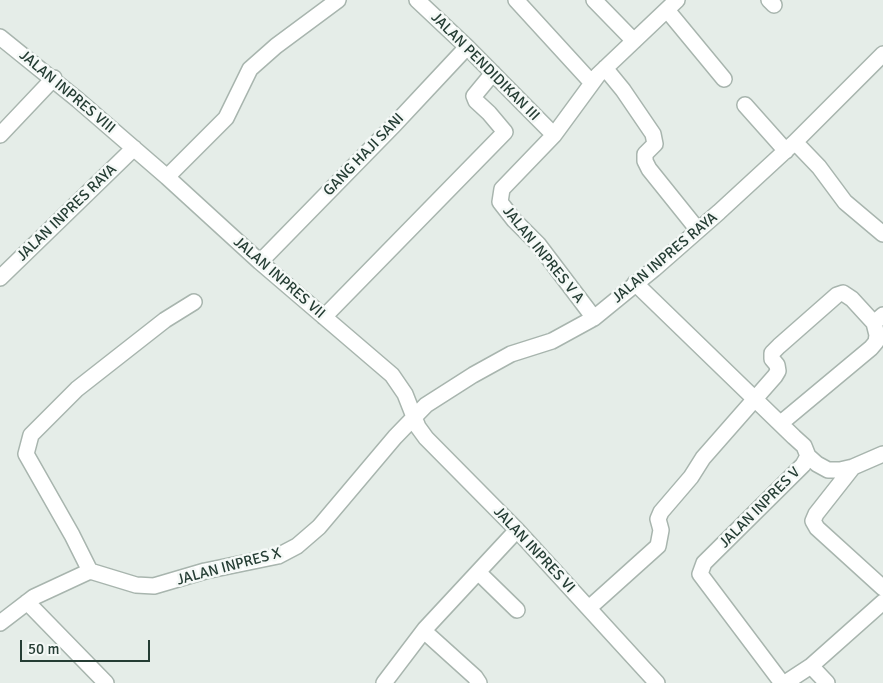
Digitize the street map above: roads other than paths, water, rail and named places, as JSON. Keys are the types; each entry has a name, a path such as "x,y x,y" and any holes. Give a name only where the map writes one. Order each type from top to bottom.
{"street":[{"path":"167,177 226,118 250,69 276,46 338,0"},
{"name":"JALAN PENDIDIKAN III","path":"417,0 467,47 554,135"},
{"path":"516,0 598,75 623,90 653,134 655,144 645,154 645,161 649,169 698,230"},
{"path":"594,0 634,41"},
{"path":"672,5 724,79"},
{"name":"JALAN INPRES V A","path":"594,318 538,244 514,220 500,202 502,189 554,135 598,75 672,5"},
{"name":"JALAN INPRES VIII","path":"0,37 54,78 134,148"},
{"name":"GANG HAJI SANI","path":"260,262 394,125 467,47"},
{"name":"JALAN INPRES RAYA","path":"414,416 426,405 473,375 511,354 552,341 594,318 698,230 880,64"},
{"path":"324,317 505,132 490,113 476,101 474,96 493,74"},
{"path":"0,135 54,78"},
{"path":"745,105 791,146 819,167 845,202 883,234"},
{"name":"JALAN INPRES VII","path":"134,148 260,262 392,375 405,394 414,416"},
{"name":"JALAN INPRES RAYA","path":"0,278 134,148"},
{"name":"JALAN INPRES V","path":"635,283 804,446 808,456 803,465 704,563 700,574 784,683 811,666 881,607"},
{"path":"589,608 658,546 660,539 658,519 661,512 691,478 703,458 778,371 777,365 772,359 772,354 837,295 843,293 879,319 876,342 872,348 780,423"},
{"path":"0,622 34,598 90,571 26,454 31,435 77,389 165,320 194,302"},
{"name":"JALAN INPRES X","path":"90,571 136,585 154,586 205,571 278,556 297,546 319,527 414,416"},
{"name":"JALAN INPRES VI","path":"414,416 418,427 426,438 517,530 657,683"},
{"path":"808,456 816,464 828,470 840,470 853,467 883,454"},
{"path":"853,467 813,520 817,528 883,588"},
{"path":"384,683 424,631 517,530"},
{"path":"478,572 517,610"},
{"path":"27,602 106,683"},
{"path":"424,631 479,683"},
{"path":"811,666 827,683"}]}
